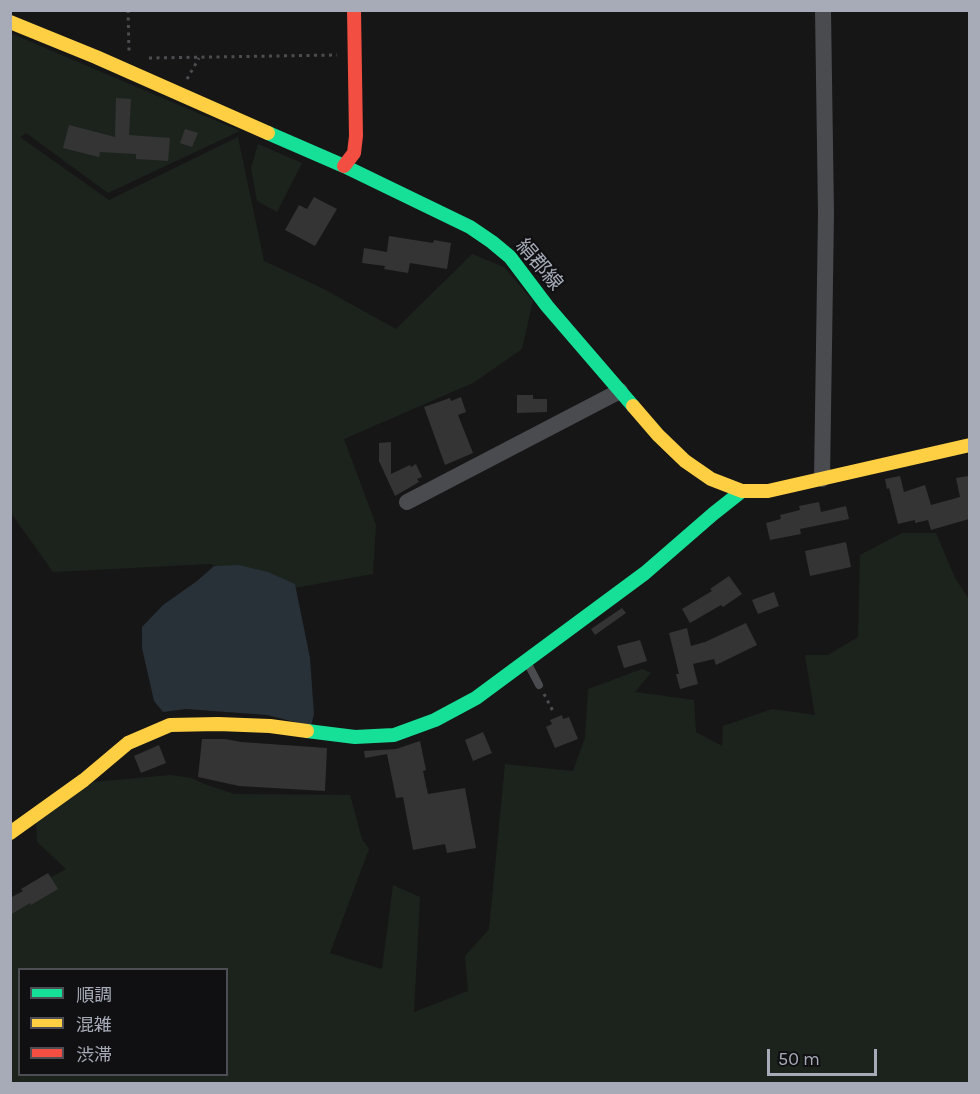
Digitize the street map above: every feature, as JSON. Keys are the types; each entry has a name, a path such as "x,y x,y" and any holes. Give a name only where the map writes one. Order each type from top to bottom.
{"main road":[{"path":"344,166 354,153 356,136 354,10"},
{"name":"絹郡線","path":"10,22 129,71 344,166 470,227 510,257 547,306 658,435 685,461 711,479 742,491 768,491 969,445"},
{"path":"10,833 84,780 128,743 170,725 270,726 355,737 375,737 394,735 435,720 476,698 645,573 742,491"}],"street":[{"path":"822,10 826,214 822,479"},
{"path":"407,502 620,391"}],"lane":[{"path":"527,661 539,685"}],"path":[{"path":"128,10 129,71"},
{"path":"144,58 354,54"},
{"path":"539,685 554,712"}],"shaded area":[{"path":"10,33 240,131 108,193 26,133 20,137 109,200 238,137 264,261 320,287 396,329 472,254 504,267 533,301 522,349 473,383 344,439 376,525 373,574 294,588 210,564 53,572 11,513"},
{"path":"258,144 302,163 277,212 257,201 251,168"},
{"path":"902,533 936,533 955,578 969,599 969,1083 11,1083 10,899 66,869 37,842 36,821 94,782 171,775 191,778 234,794 350,795 362,839 369,849 330,953 382,969 393,885 420,897 414,1012 468,991 465,956 489,929 505,764 573,771 585,738 588,689 642,669 651,673 635,692 694,700 696,732 722,746 723,726 772,709 815,715 805,655 828,655 858,637 860,555"},
{"path":"239,565 268,572 295,584 310,658 314,714 311,726 267,715 186,709 163,712 154,701 142,648 142,627 163,605 214,566"}],"building":[{"path":"116,98 131,99 129,135 170,138 168,161 136,159 136,154 100,152 99,157 63,148 69,125 115,137"},
{"path":"185,129 198,133 192,147 180,143"},
{"path":"314,197 337,209 315,246 285,230 299,205 307,209"},
{"path":"389,236 433,243 434,240 451,243 447,269 410,263 408,273 384,269 385,266 362,263 364,248 387,252"},
{"path":"517,395 533,395 533,399 547,399 547,412 517,413"},
{"path":"461,397 466,412 458,415 473,453 445,465 424,407 450,398 451,401"},
{"path":"391,442 391,474 416,464 422,477 417,479 419,482 395,496 379,461 379,443"},
{"path":"900,476 904,492 925,485 931,505 960,497 956,478 969,476 969,519 931,530 928,520 898,524 885,479"},
{"path":"819,502 821,512 846,506 849,519 800,529 801,534 770,540 766,523 781,519 780,515 800,510 799,506"},
{"path":"846,542 851,567 810,576 805,551"},
{"path":"729,576 742,594 723,607 721,605 690,623 682,609 712,591 710,589"},
{"path":"774,592 779,606 758,614 752,600"},
{"path":"622,608 626,613 595,635 591,629"},
{"path":"746,623 757,645 716,665 714,659 693,664 698,684 680,689 676,674 679,674 669,633 687,628 691,646"},
{"path":"640,640 647,661 624,668 617,646"},
{"path":"562,715 563,719 569,717 578,739 555,748 546,727 552,724 550,720"},
{"path":"483,732 492,753 473,761 465,740"},
{"path":"202,739 327,748 325,791 239,786 198,777"},
{"path":"420,741 428,794 465,788 476,848 447,853 445,844 413,850 403,797 396,798 387,754 365,758 364,751 396,749"},
{"path":"159,745 166,763 141,773 134,756"},
{"path":"48,873 58,889 10,915 10,898"}],"traffic: fast":[{"path":"268,133 344,166 470,227 492,242 510,257 547,306 633,406"},
{"path":"307,731 355,737 394,735 435,720 476,698 645,573 742,491"}],"traffic: slow":[{"path":"10,22 96,57 268,133"},
{"path":"633,406 685,461 711,479 742,491 768,491 970,445"},
{"path":"10,833 84,780 128,743 170,725 270,726 307,731"}],"traffic: jam":[{"path":"344,166 354,153 356,136 354,10"}]}
